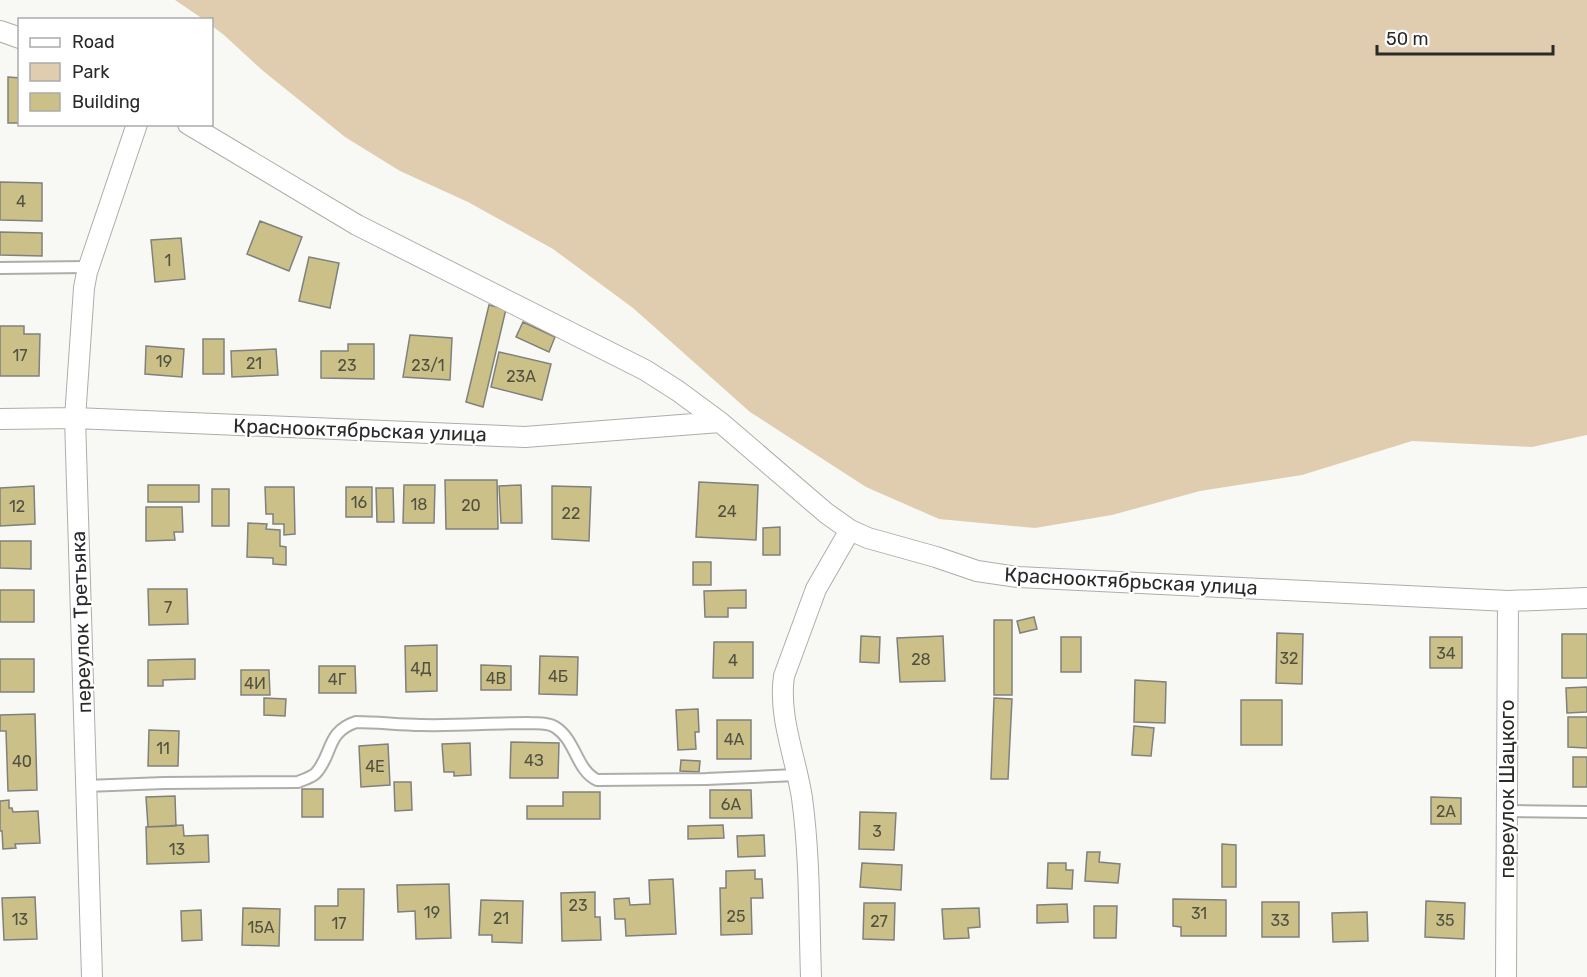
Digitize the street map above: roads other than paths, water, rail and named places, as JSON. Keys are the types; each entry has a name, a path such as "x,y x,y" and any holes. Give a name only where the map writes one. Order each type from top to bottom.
{"street":[{"path":"0,31 18,37"},
{"name":"переулок Третьяка","path":"92,977 75,418 84,288 88,267 136,126"},
{"name":"Краснооктябрьская улица","path":"191,126 357,225 645,370 720,422 826,513 850,530 868,538 977,571 1018,577 1508,601 1587,598"},
{"name":"Краснооктябрьская улица","path":"0,419 75,418 525,437 720,422"},
{"path":"811,977 807,848 802,798 783,704 782,687 816,589 850,530"},
{"name":"переулок Шацкого","path":"1506,977 1508,601"}],"lane":[{"path":"0,267 88,267"},
{"path":"86,786 298,782 315,775 339,731 356,722 422,725 516,723 553,725 566,736 590,777 597,780 797,775"},
{"path":"1507,811 1587,812"}]}
